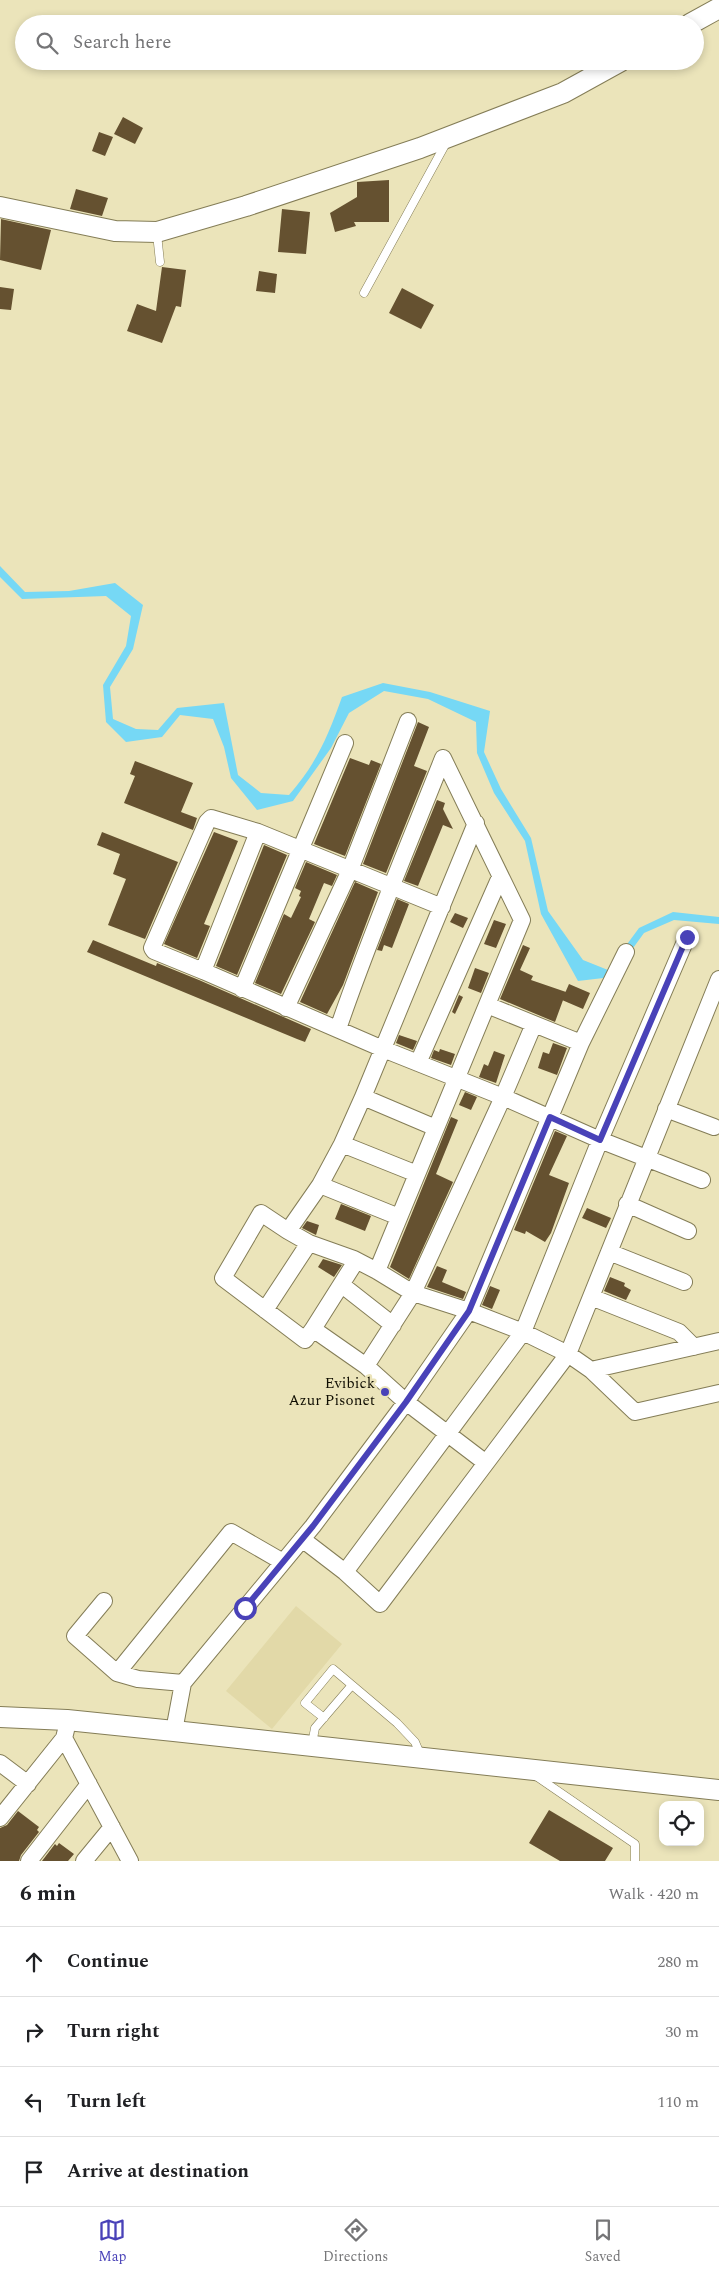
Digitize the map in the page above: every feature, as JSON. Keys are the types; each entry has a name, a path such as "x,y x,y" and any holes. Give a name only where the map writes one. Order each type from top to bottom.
{"street":[{"path":"704,16 719,8"},
{"path":"0,207 115,231 157,232 246,206 450,137 563,93 605,70"},
{"path":"286,1008 350,870 408,721"},
{"path":"242,989 345,743"},
{"path":"338,1029 362,956 393,886 443,758 522,920 378,1271"},
{"path":"442,907 258,832 211,818 207,822 194,856 153,944 154,951 286,1008 456,1079 504,1096 600,1140 702,1180"},
{"path":"288,1231 320,1185 342,1144 476,823"},
{"path":"204,971 258,832"},
{"path":"418,1063 500,877"},
{"path":"345,1572 524,1332 600,1140 687,937"},
{"path":"174,1731 183,1683 302,1539 406,1402 469,1311 581,1043 626,952"},
{"path":"302,1539 345,1572 380,1604 568,1354 719,979"},
{"path":"487,1005 581,1043"},
{"path":"366,1366 413,1293 504,1096 534,1024"},
{"path":"363,1097 436,1128"},
{"path":"666,1109 714,1127"},
{"path":"342,1144 417,1174"},
{"path":"320,1185 399,1217"},
{"path":"627,1204 688,1231"},
{"path":"356,1261 305,1340 223,1278 261,1213 309,1243 356,1261 378,1271 413,1293 469,1311 524,1332 568,1354 591,1370 635,1412 719,1393"},
{"path":"265,1310 309,1243"},
{"path":"609,1252 684,1282"},
{"path":"342,1285 394,1325"},
{"path":"591,1297 679,1332 694,1347"},
{"path":"313,1329 366,1366 406,1402 486,1463"},
{"path":"591,1370 719,1341"},
{"path":"117,1673 231,1532 283,1562"},
{"path":"104,1601 76,1636 117,1673 138,1679 183,1683"},
{"path":"0,1717 66,1729 174,1731 719,1790"},
{"path":"1,1814 28,1784 66,1729"},
{"path":"66,1729 89,1784 130,1861"},
{"path":"0,1763 28,1784"},
{"path":"29,1861 89,1784"},
{"path":"84,1861 112,1826"}],"lane":[{"path":"364,293 450,137"},
{"path":"157,232 160,262"},
{"path":"324,1718 305,1703 333,1669 397,1723 415,1742 421,1758"},
{"path":"311,1746 315,1728 352,1685"},
{"path":"526,1769 635,1844 635,1861"}],"shaded area":[{"path":"296,1606 342,1644 272,1729 226,1691"}],"water":[{"path":"0,566 25,592 69,591 115,583 143,605 133,649 110,687 113,719 136,729 158,730 177,708 224,703 238,775 261,793 289,795 307,772 321,749 342,697 383,683 430,692 490,711 484,752 501,789 531,838 548,911 583,960 608,970 639,928 673,912 719,917 719,924 674,920 644,933 612,977 578,981 541,914 525,841 494,793 477,753 476,722 428,699 384,691 349,713 331,748 293,801 257,810 231,778 224,747 213,719 180,715 162,737 126,742 106,722 103,685 126,646 131,616 106,596 22,599 0,577"}],"building":[{"path":"123,117 143,128 135,144 114,134"},
{"path":"99,132 113,137 105,156 92,151"},
{"path":"389,180 389,222 354,222 356,226 335,232 330,213 357,197 357,182"},
{"path":"76,189 108,198 102,216 70,209"},
{"path":"282,209 310,212 306,254 278,252"},
{"path":"1,219 51,230 41,270 0,260"},
{"path":"162,267 186,270 181,307 176,306 162,343 127,331 137,304 156,311"},
{"path":"259,271 277,274 275,293 256,291"},
{"path":"0,287 14,289 11,310 0,309"},
{"path":"402,288 434,305 421,329 389,313"},
{"path":"418,722 429,727 414,766 427,771 386,873 363,864"},
{"path":"350,758 369,765 371,760 381,764 345,856 314,844"},
{"path":"135,761 193,783 181,812 197,818 193,830 124,803 135,776 130,774"},
{"path":"437,800 445,803 443,809 453,829 443,825 418,886 404,881"},
{"path":"102,832 178,862 145,939 108,925 126,879 113,874 120,854 97,845"},
{"path":"214,832 238,841 204,924 210,926 197,958 164,944"},
{"path":"264,845 287,855 237,975 216,966"},
{"path":"306,862 337,875 332,886 324,883 309,919 315,922 281,994 255,983 284,914 291,918 301,897 299,896 301,891 295,888"},
{"path":"355,882 378,892 343,985 327,1014 300,1002"},
{"path":"397,899 409,904 392,948 384,945 382,951 377,950"},
{"path":"455,913 468,918 463,928 450,922"},
{"path":"494,920 506,924 496,948 484,944"},
{"path":"93,940 156,966 157,963 199,980 311,1029 305,1042 297,1039 87,952"},
{"path":"523,945 530,948 520,970 533,976 531,980 566,992 555,1022 500,999"},
{"path":"475,968 489,973 481,993 468,988"},
{"path":"569,984 590,993 583,1009 562,1000"},
{"path":"459,995 463,997 455,1014 452,1012"},
{"path":"399,1035 417,1041 413,1050 396,1043"},
{"path":"553,1043 567,1048 557,1075 538,1068 543,1052 549,1054"},
{"path":"440,1049 455,1054 451,1065 431,1058 434,1050 439,1052"},
{"path":"494,1051 505,1055 496,1083 479,1077 484,1064 488,1066"},
{"path":"465,1092 477,1097 471,1110 459,1105"},
{"path":"451,1117 458,1120 436,1174 453,1182 409,1279 390,1267"},
{"path":"555,1131 567,1136 549,1175 569,1183 551,1233 545,1242 526,1231 525,1234 514,1230"},
{"path":"341,1204 371,1216 365,1231 335,1219"},
{"path":"587,1208 611,1218 606,1228 582,1218"},
{"path":"307,1221 319,1225 316,1235 302,1228"},
{"path":"323,1259 342,1265 334,1277 318,1267"},
{"path":"437,1266 447,1270 442,1282 466,1292 463,1299 427,1287"},
{"path":"610,1277 625,1283 624,1286 631,1290 626,1300 604,1291"},
{"path":"490,1286 500,1290 492,1309 482,1305"},
{"path":"549,1810 613,1848 605,1861 560,1861 529,1843"},
{"path":"18,1811 39,1827 37,1830 39,1832 21,1855 19,1861 0,1861 0,1828 7,1825"},
{"path":"59,1843 74,1854 68,1861 42,1861 55,1844 57,1846"}],"place":[{"name":"Evibick Azur Pisonet","path":"385,1392"}],"route":[{"path":"245,1608 313,1526 406,1402 469,1311 550,1117 600,1140 687,937"}]}
